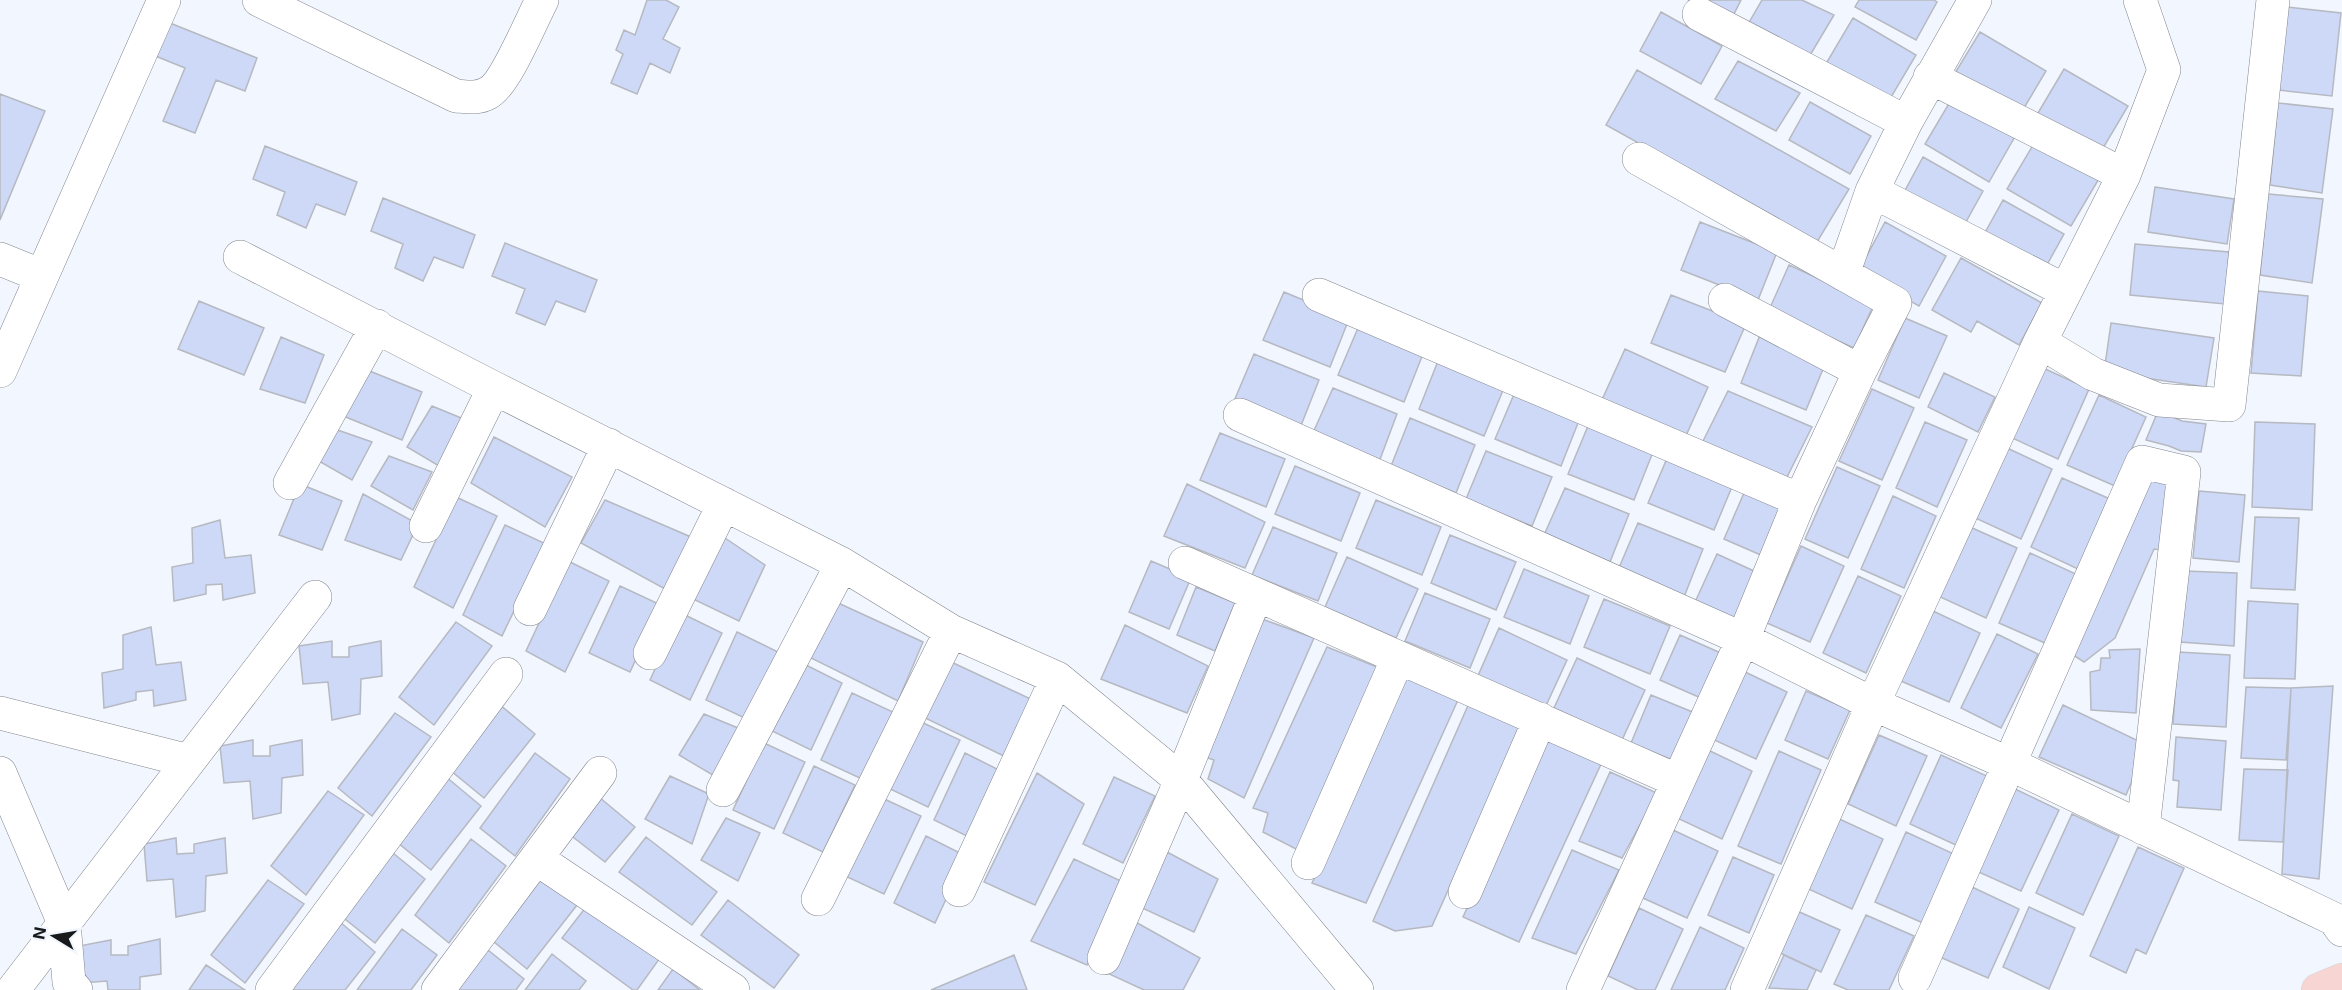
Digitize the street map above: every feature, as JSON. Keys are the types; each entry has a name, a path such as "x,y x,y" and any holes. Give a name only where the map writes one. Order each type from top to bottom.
{"main road":[{"path":"2318,990 2342,980"}],"street":[{"path":"0,371 164,0"},
{"path":"259,0 456,96 478,98 491,92 508,67 542,0"},
{"path":"1843,274 1872,191 1930,77 1975,0"},
{"path":"1747,990 1873,704 2064,290 2124,176 2164,70 2140,0"},
{"path":"2040,342 2093,374 2159,400 2229,405 2273,0"},
{"path":"1699,14 1906,122"},
{"path":"1930,77 2124,176"},
{"path":"1583,990 1743,639 1800,500 1860,371 1895,303 1638,159"},
{"path":"1872,191 2064,290"},
{"path":"240,256 494,388 842,564 951,631 1057,678 1181,780 1357,990"},
{"path":"0,259 42,276"},
{"path":"1320,295 1800,500"},
{"path":"1725,300 1860,371"},
{"path":"290,483 377,326"},
{"path":"426,526 494,388"},
{"path":"1240,415 1743,639 1873,704 2010,764 2334,919 2342,930"},
{"path":"530,609 609,445"},
{"path":"1915,978 2142,462 2184,472 2143,828"},
{"path":"650,653 724,504"},
{"path":"1185,563 1678,781"},
{"path":"723,790 842,564"},
{"path":"1104,958 1181,780 1256,595"},
{"path":"13,990 315,597"},
{"path":"818,898 951,631"},
{"path":"1308,863 1398,658"},
{"path":"272,990 506,674"},
{"path":"959,890 1057,678"},
{"path":"0,713 189,761"},
{"path":"1465,892 1540,719"},
{"path":"0,773 64,923 69,982 76,990"},
{"path":"438,990 600,773"},
{"path":"537,859 733,990"}],"building":[{"path":"647,0 666,0 679,7 663,39 680,48 670,73 650,63 637,94 611,83 623,54 616,50 624,30 635,35"},
{"path":"1688,0 1741,0 1730,22"},
{"path":"1762,0 1802,0 1834,15 1809,57 1747,26"},
{"path":"1859,0 1934,0 1937,2 1916,40 1855,7"},
{"path":"2287,7 2341,13 2332,96 2278,90"},
{"path":"1661,12 1722,46 1701,84 1640,51"},
{"path":"1853,18 1916,55 1887,104 1824,67"},
{"path":"165,21 257,58 245,91 216,80 195,133 163,121 185,68 153,55"},
{"path":"1980,32 2046,71 2021,113 1955,73"},
{"path":"1738,61 1800,93 1776,131 1715,99"},
{"path":"2064,69 2128,106 2099,155 2035,118"},
{"path":"1637,70 1849,189 1817,242 1606,125"},
{"path":"0,94 45,111 0,220"},
{"path":"1954,95 2017,133 1989,182 1925,144"},
{"path":"1810,102 1871,136 1850,174 1789,140"},
{"path":"2278,103 2333,109 2322,193 2270,185"},
{"path":"2036,140 2100,177 2071,226 2007,189"},
{"path":"265,146 357,182 345,215 316,204 306,228 277,215 285,192 253,179"},
{"path":"1923,157 1983,191 1962,229 1902,196"},
{"path":"2155,187 2234,199 2227,244 2148,232"},
{"path":"2268,194 2323,199 2312,283 2260,275"},
{"path":"383,198 475,235 463,268 434,257 423,281 395,268 403,244 371,231"},
{"path":"2003,200 2064,234 2043,272 1982,238"},
{"path":"1700,222 1777,252 1758,300 1681,270"},
{"path":"1885,222 1946,256 1919,306 1858,272"},
{"path":"505,243 597,280 585,312 556,301 545,325 516,313 525,289 492,276"},
{"path":"2135,244 2229,252 2225,304 2130,295"},
{"path":"1961,258 2042,303 2019,345 1977,321 1971,332 1932,310"},
{"path":"1789,265 1874,304 1854,348 1769,310"},
{"path":"2258,291 2308,296 2301,376 2251,373"},
{"path":"1284,292 1349,319 1330,367 1263,340"},
{"path":"1671,295 1746,324 1725,372 1651,343"},
{"path":"199,301 264,328 244,375 178,349"},
{"path":"1905,318 1947,336 1919,398 1878,380"},
{"path":"2111,323 2214,338 2206,387 2104,372"},
{"path":"1358,328 1423,354 1404,402 1338,375"},
{"path":"1760,335 1826,362 1806,410 1741,383"},
{"path":"281,337 324,355 305,403 260,389"},
{"path":"1625,349 1708,387 1684,440 1601,402"},
{"path":"1254,354 1319,380 1300,428 1234,401"},
{"path":"1438,361 1504,388 1484,436 1419,409"},
{"path":"357,366 422,392 402,440 336,413"},
{"path":"2041,367 2089,389 2058,459 2010,437"},
{"path":"1944,373 1995,397 1978,432 1928,407"},
{"path":"1333,388 1397,414 1379,462 1312,435"},
{"path":"1872,389 1914,408 1882,480 1839,461"},
{"path":"1728,391 1812,427 1786,479 1702,443"},
{"path":"1515,392 1580,418 1561,466 1495,439"},
{"path":"2099,395 2146,417 2115,486 2067,465"},
{"path":"432,406 466,420 444,469 407,447"},
{"path":"2158,411 2182,421 2206,424 2201,452 2181,451 2146,440"},
{"path":"1410,418 1475,445 1456,493 1391,466"},
{"path":"1925,422 1967,440 1937,507 1896,488"},
{"path":"2255,422 2315,424 2312,510 2252,507"},
{"path":"1588,426 1653,452 1634,500 1568,474"},
{"path":"329,427 372,442 352,480 310,456"},
{"path":"1220,433 1285,459 1266,507 1200,480"},
{"path":"494,437 572,477 545,527 471,483"},
{"path":"2005,447 2052,469 2021,539 1973,517"},
{"path":"1486,451 1552,477 1532,526 1466,499"},
{"path":"389,456 432,472 413,510 371,486"},
{"path":"1668,456 1734,482 1714,530 1648,503"},
{"path":"1295,466 1360,493 1341,541 1275,514"},
{"path":"1837,467 1880,486 1848,558 1805,539"},
{"path":"2150,476 2177,485 2166,551 2154,549 2115,638 2084,662 2067,651"},
{"path":"2062,478 2110,499 2078,569 2031,547"},
{"path":"300,484 342,501 322,550 279,535"},
{"path":"1187,484 1265,522 1245,568 1164,536"},
{"path":"1565,488 1629,514 1610,562 1544,535"},
{"path":"2199,491 2245,495 2239,562 2193,558"},
{"path":"1744,493 1783,510 1763,556 1724,539"},
{"path":"363,494 418,524 401,560 345,540"},
{"path":"1893,496 1936,516 1904,588 1861,569"},
{"path":"456,497 497,516 453,608 414,587"},
{"path":"605,500 691,537 665,589 581,543"},
{"path":"1376,500 1441,527 1422,575 1356,548"},
{"path":"2255,517 2299,518 2295,590 2251,588"},
{"path":"220,520 225,558 251,555 255,593 223,600 222,584 206,585 206,594 174,601 172,567 193,563 192,528"},
{"path":"1638,523 1703,549 1684,597 1618,570"},
{"path":"505,525 546,544 502,636 463,615"},
{"path":"1273,527 1337,553 1318,601 1252,575"},
{"path":"1970,527 2017,548 1986,618 1938,596"},
{"path":"1450,535 1516,562 1496,610 1431,583"},
{"path":"725,538 765,565 739,621 693,599"},
{"path":"1801,546 1844,566 1810,642 1767,623"},
{"path":"2030,553 2078,575 2047,644 1999,623"},
{"path":"1717,554 1756,572 1736,620 1695,602"},
{"path":"1347,557 1418,589 1396,638 1325,607"},
{"path":"568,561 609,581 565,672 526,651"},
{"path":"1151,561 1191,578 1169,629 1129,612"},
{"path":"1524,569 1589,596 1570,644 1504,617"},
{"path":"2185,571 2237,573 2234,646 2180,642"},
{"path":"1858,576 1901,596 1866,673 1823,653"},
{"path":"620,586 661,605 630,672 589,653"},
{"path":"1196,587 1235,603 1215,651 1177,635"},
{"path":"1425,593 1490,619 1470,668 1405,641"},
{"path":"1604,599 1670,626 1650,674 1584,647"},
{"path":"2248,601 2298,604 2295,679 2244,678"},
{"path":"836,602 923,642 898,701 809,657"},
{"path":"1933,611 1980,633 1949,702 1901,681"},
{"path":"681,613 722,633 690,700 650,680"},
{"path":"1262,619 1314,638 1244,798 1208,779 1214,760 1199,755"},
{"path":"456,622 492,646 434,725 399,697"},
{"path":"1125,625 1208,666 1187,713 1101,679"},
{"path":"151,627 156,665 181,662 186,700 154,706 153,690 136,692 136,700 104,708 102,673 123,669 123,635"},
{"path":"1499,628 1567,660 1544,710 1477,678"},
{"path":"737,632 778,652 747,719 706,700"},
{"path":"1997,634 2038,654 2001,728 1961,708"},
{"path":"1680,635 1723,654 1703,699 1660,680"},
{"path":"332,641 332,657 349,657 349,647 381,641 382,676 361,679 360,714 332,720 328,682 303,684 299,646"},
{"path":"1327,647 1382,669 1298,850 1263,832 1268,813 1253,808"},
{"path":"2140,649 2136,713 2091,710 2090,672 2100,670 2101,658 2110,658 2109,650"},
{"path":"2178,652 2230,655 2226,727 2173,724"},
{"path":"1577,658 1645,690 1622,740 1554,708"},
{"path":"949,661 1035,701 1010,759 921,716"},
{"path":"802,663 842,683 811,750 770,730"},
{"path":"1743,671 1787,692 1756,759 1712,739"},
{"path":"1404,677 1458,700 1366,903 1312,883"},
{"path":"2333,686 2319,879 2282,874 2291,688"},
{"path":"2246,687 2291,688 2286,760 2241,758"},
{"path":"1806,691 1850,710 1828,759 1785,740"},
{"path":"852,693 893,712 862,779 821,760"},
{"path":"1651,695 1695,713 1675,761 1631,743"},
{"path":"1470,701 1523,723 1432,926 1395,931 1373,921"},
{"path":"499,704 535,734 484,798 450,770"},
{"path":"2063,705 2147,745 2126,795 2039,757"},
{"path":"395,713 431,737 372,816 338,788"},
{"path":"704,714 738,728 716,777 679,755"},
{"path":"919,721 960,740 928,807 888,788"},
{"path":"1879,735 1927,756 1896,826 1848,804"},
{"path":"2176,737 2226,741 2221,810 2177,807 2179,781 2173,780"},
{"path":"1546,739 1602,762 1519,942 1463,917"},
{"path":"253,740 253,756 270,756 270,746 302,740 303,775 282,778 281,813 253,819 250,781 224,783 220,746"},
{"path":"764,743 805,762 774,829 733,810"},
{"path":"1708,750 1752,771 1722,839 1677,818"},
{"path":"1779,751 1821,770 1781,864 1738,846"},
{"path":"535,753 570,779 515,856 480,828"},
{"path":"965,753 1005,773 975,840 934,820"},
{"path":"1941,755 1989,777 1958,846 1910,824"},
{"path":"814,766 855,785 823,852 783,833"},
{"path":"2244,769 2288,770 2283,842 2239,840"},
{"path":"1610,772 1657,793 1622,858 1579,841"},
{"path":"1037,773 1084,804 1035,905 984,882"},
{"path":"445,776 481,806 431,870 397,842"},
{"path":"670,776 709,794 692,844 645,819"},
{"path":"1114,777 1155,796 1123,863 1083,844"},
{"path":"2013,788 2059,810 2021,891 1974,870"},
{"path":"328,791 364,815 306,895 271,866"},
{"path":"599,797 635,827 605,862 569,834"},
{"path":"880,797 921,816 884,894 843,875"},
{"path":"2072,814 2119,836 2083,915 2036,893"},
{"path":"1835,817 1883,839 1852,909 1804,887"},
{"path":"726,818 760,833 738,881 701,860"},
{"path":"1673,830 1718,851 1687,918 1643,898"},
{"path":"1906,832 1954,854 1923,923 1875,902"},
{"path":"926,836 966,856 935,923 894,903"},
{"path":"646,837 717,892 692,925 619,872"},
{"path":"176,838 177,854 194,853 194,844 225,838 227,873 206,876 205,911 176,917 173,879 147,881 144,844"},
{"path":"471,839 506,866 449,943 415,915"},
{"path":"2138,847 2184,868 2146,954 2136,949 2126,973 2090,956"},
{"path":"388,849 425,879 375,943 340,915"},
{"path":"1572,850 1619,870 1576,954 1532,938"},
{"path":"1167,852 1218,879 1194,932 1140,907"},
{"path":"1733,857 1774,875 1749,933 1708,915"},
{"path":"1074,859 1123,882 1087,965 1031,941"},
{"path":"541,875 577,905 527,969 493,941"},
{"path":"268,880 304,904 245,983 211,955"},
{"path":"1972,887 2019,909 1988,978 1940,957"},
{"path":"728,900 799,955 774,988 701,935"},
{"path":"589,903 660,958 637,990 633,990 562,938"},
{"path":"2029,907 2075,928 2049,989 2003,967"},
{"path":"1639,908 1683,929 1655,990 1638,990 1608,976"},
{"path":"1795,910 1840,930 1821,972 1776,951"},
{"path":"1866,915 1914,936 1889,990 1848,990 1834,984"},
{"path":"1132,920 1200,958 1183,990 1144,990 1107,973"},
{"path":"339,921 375,952 345,990 294,990 291,988"},
{"path":"1700,927 1744,948 1725,990 1671,990"},
{"path":"402,929 437,955 411,990 357,990"},
{"path":"160,939 161,974 140,977 140,990 108,990 107,981 82,983 79,946 111,940 111,955 128,955 128,946"},
{"path":"488,950 524,979 516,990 458,990"},
{"path":"552,954 586,981 579,990 525,990"},
{"path":"1014,955 1027,990 931,990"},
{"path":"1784,955 1816,970 1807,990 1769,988"},
{"path":"206,965 245,990 189,990"},
{"path":"673,969 700,990 658,990"}]}
